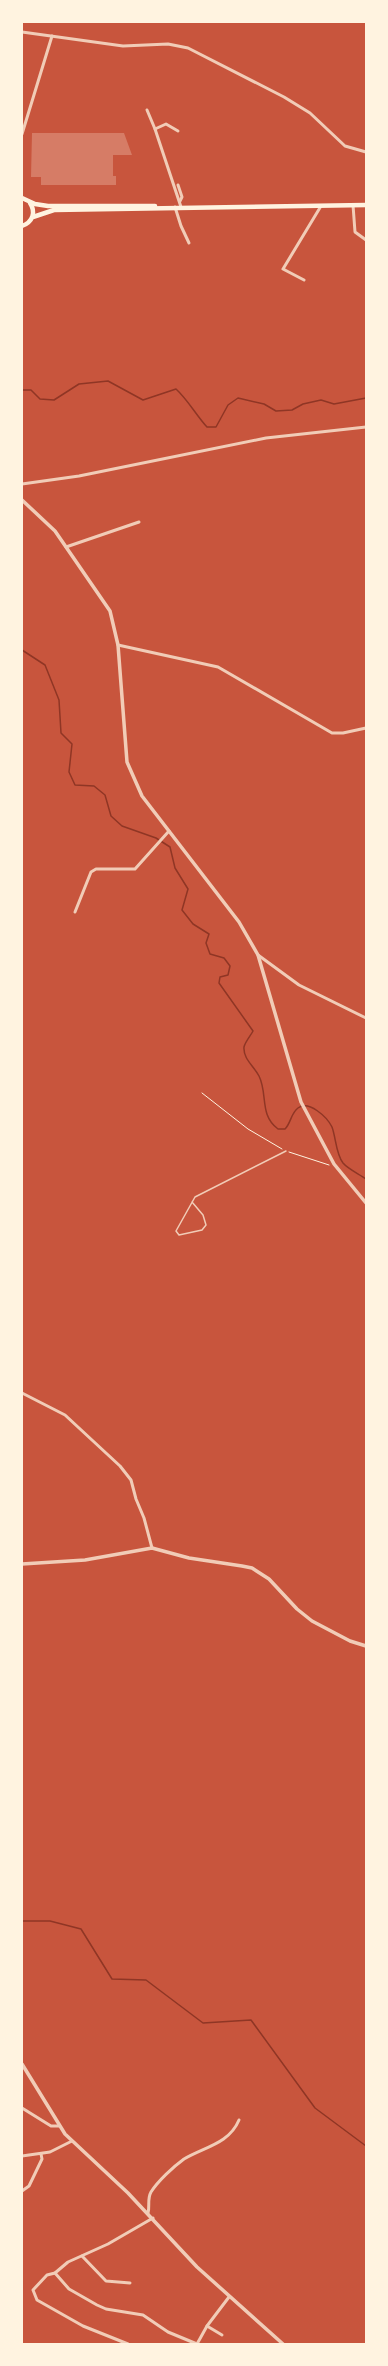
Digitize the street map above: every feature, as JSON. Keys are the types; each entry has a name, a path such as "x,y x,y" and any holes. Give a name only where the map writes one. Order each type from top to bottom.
{"main road":[{"path":"22,198 30,203 48,206 151,205 161,207"},
{"path":"22,226 28,224 33,217 33,207 30,203"},
{"path":"33,217 54,210 161,207 366,205"}],"street":[{"path":"22,32 123,46 168,44 188,48 279,94 310,113 345,146 366,152"},
{"path":"22,134 52,36"},
{"path":"147,110 155,129 181,207"},
{"path":"155,129 166,124 178,131"},
{"path":"178,185 182,197 180,201"},
{"path":"353,205 355,232 366,240"},
{"path":"304,280 283,269 321,206"},
{"path":"175,207 180,226 189,243"},
{"path":"22,484 79,476 266,438 366,428"},
{"path":"22,500 55,531 110,611 118,645 127,762 142,796 239,922 258,955 301,1102 334,1164 366,1203"},
{"path":"66,547 139,522"},
{"path":"118,645 218,667 332,733 343,733 366,728"},
{"path":"75,912 91,872 96,869 135,868 169,831"},
{"path":"258,955 299,984 366,1018"},
{"path":"22,1393 65,1415 84,1430 120,1466 131,1480 136,1499 144,1518 152,1548"},
{"path":"22,1564 85,1560 152,1548 189,1558 252,1568 269,1579 312,1621 350,1640 366,1646"},
{"path":"22,2064 59,2126 72,2140 153,2218 189,2259 229,2297 283,2344"},
{"path":"22,2108 52,2126 59,2126"},
{"path":"148,2213 149,2196 167,2174 184,2159 225,2138 236,2128 238,2120"},
{"path":"22,2156 41,2154 72,2140"},
{"path":"22,2191 29,2186 42,2159 41,2154"},
{"path":"128,2344 83,2326 37,2300 34,2290 38,2283 47,2275 55,2273 68,2262 153,2218"},
{"path":"82,2256 106,2281 130,2283"},
{"path":"55,2273 69,2289 97,2305 106,2309 143,2315 168,2332 197,2344 207,2326 229,2297"},
{"path":"207,2326 222,2335"}],"lane":[{"path":"192,1202 203,1215 206,1225 202,1230 179,1235 176,1231 192,1202 199,1195 286,1151"}],"path":[{"path":"202,1093 248,1129 286,1151 326,1165 334,1164"}],"building":[{"path":"32,133 124,133 132,155 113,155 113,176 116,176 116,185 41,185 41,177 31,177"}],"waterway":[{"path":"22,390 31,390 40,399 54,400 79,384 108,381 143,400 176,389 207,427 216,427 228,405 238,398 264,404 276,411 292,410 303,404 321,400 334,404 366,398"},
{"path":"22,650 45,665 59,700 61,733 72,744 69,772 75,785 94,786 105,795 111,816 122,826 156,838 170,847 175,868 188,889 182,910 193,924 209,934 206,943 210,954 224,958 230,966 228,975 220,977 219,983 253,1031 244,1047 244,1051 247,1059 257,1072 262,1083 268,1117 278,1129 285,1129 296,1110 302,1106 307,1106 322,1114 332,1127 339,1155 343,1163 366,1179"},
{"path":"22,1921 50,1921 81,1929 112,1979 146,1980 203,2023 251,2020 315,2108 366,2146"}]}
